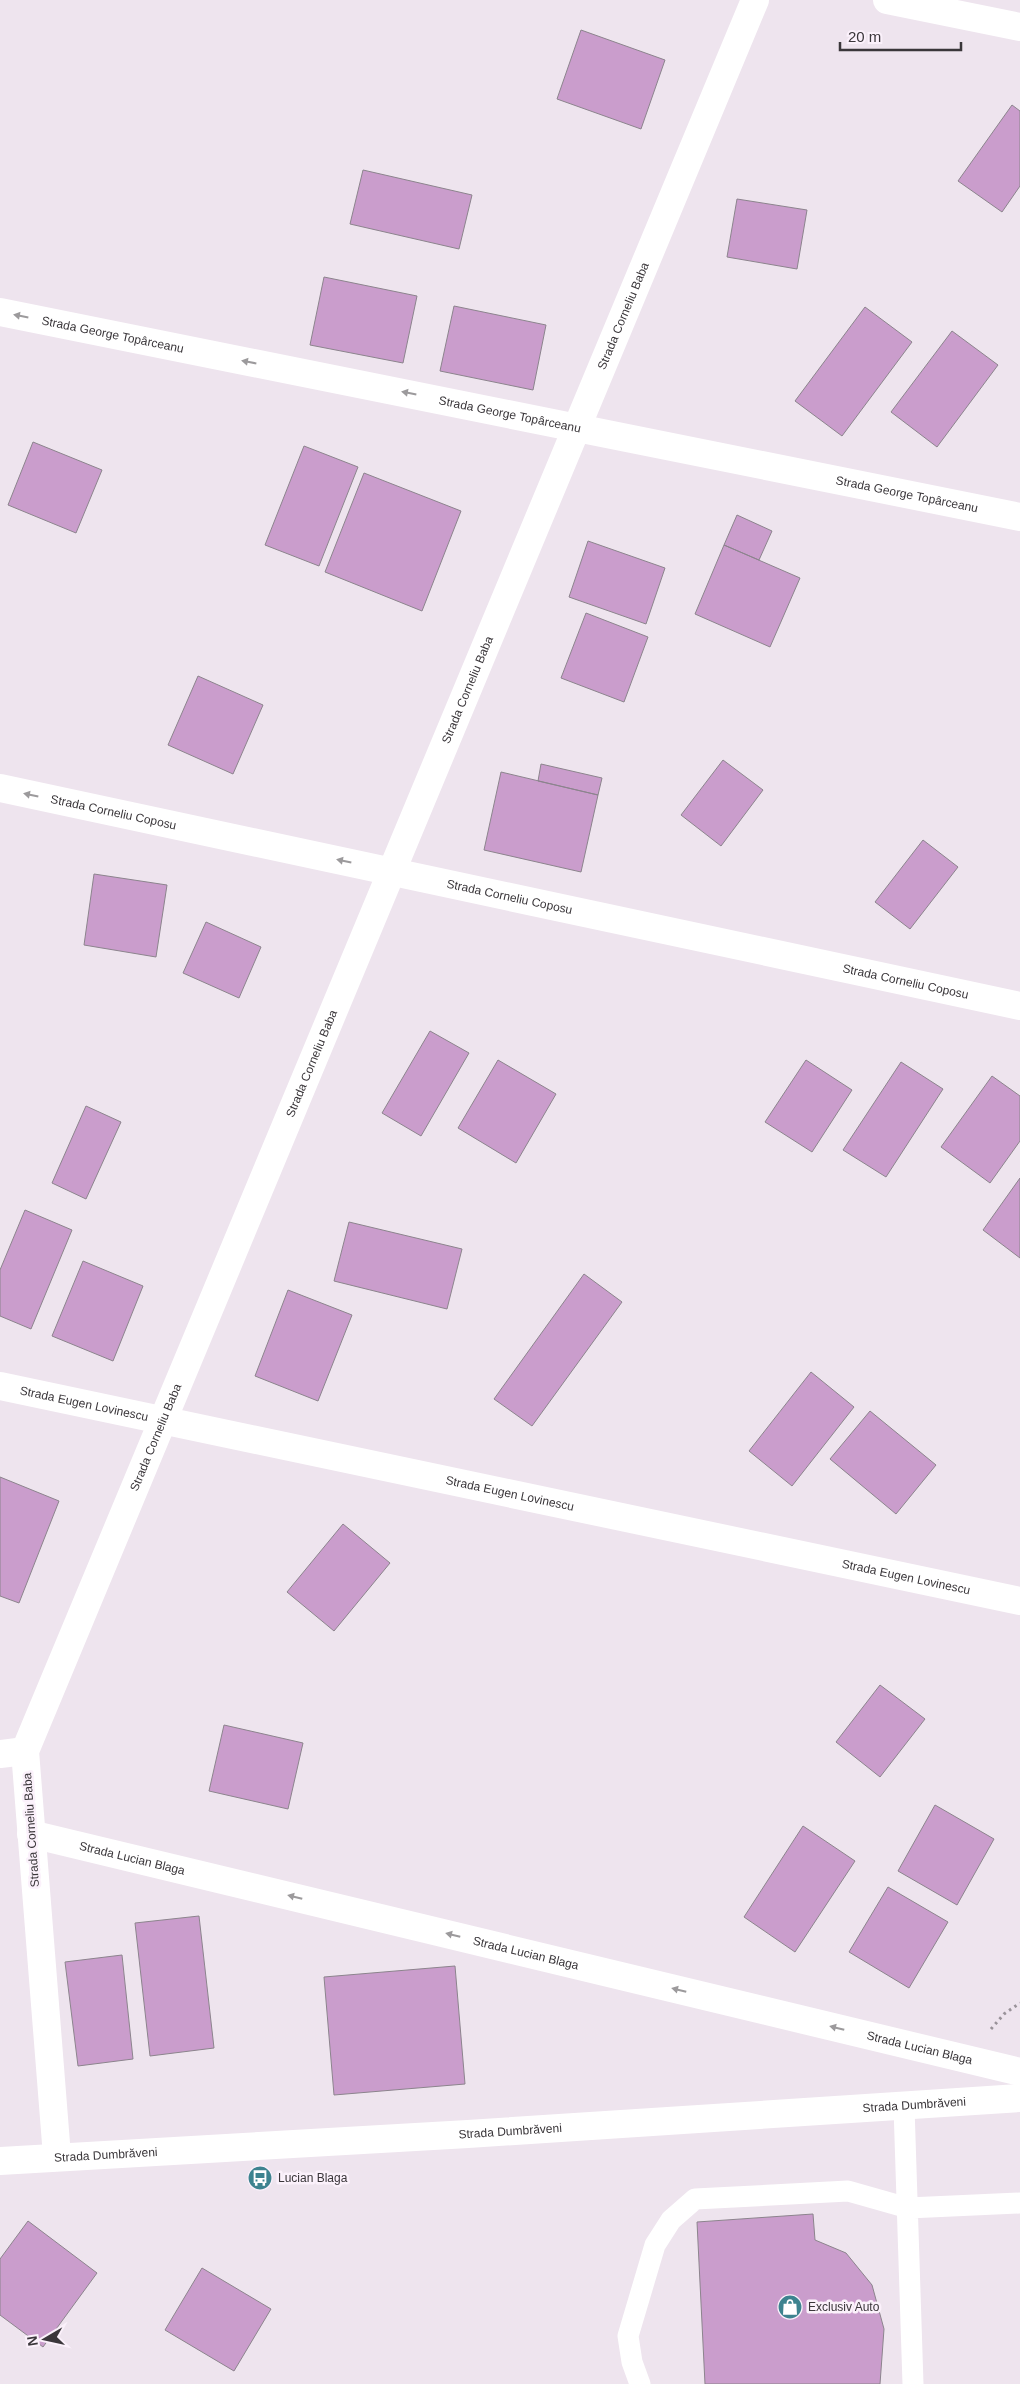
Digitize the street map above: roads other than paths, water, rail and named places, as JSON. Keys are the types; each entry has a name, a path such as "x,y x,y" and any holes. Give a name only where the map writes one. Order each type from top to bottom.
{"street":[{"name":"Strada Corneliu Baba","path":"57,2156 31,1834 12,1752 163,1420 755,0"},
{"path":"887,0 1020,27"},
{"name":"Strada George Topârceanu","path":"0,312 1020,517"},
{"name":"Strada Corneliu Coposu","path":"0,788 392,870 1020,1006"},
{"name":"Strada Eugen Lovinescu","path":"0,1386 1020,1601"},
{"name":"Strada Lucian Blaga","path":"31,1834 1020,2072"},
{"name":"Strada Dumbrăveni","path":"0,2161 57,2156 468,2134 1020,2098"}],"lane":[{"path":"904,2107 913,2384"},
{"path":"640,2384 632,2362 628,2336 655,2245 671,2220 695,2199 848,2191 908,2208 1020,2203"}],"place":[{"name":"Lucian Blaga","path":"260,2178"},
{"name":"Exclusiv Auto","path":"790,2307"}]}
